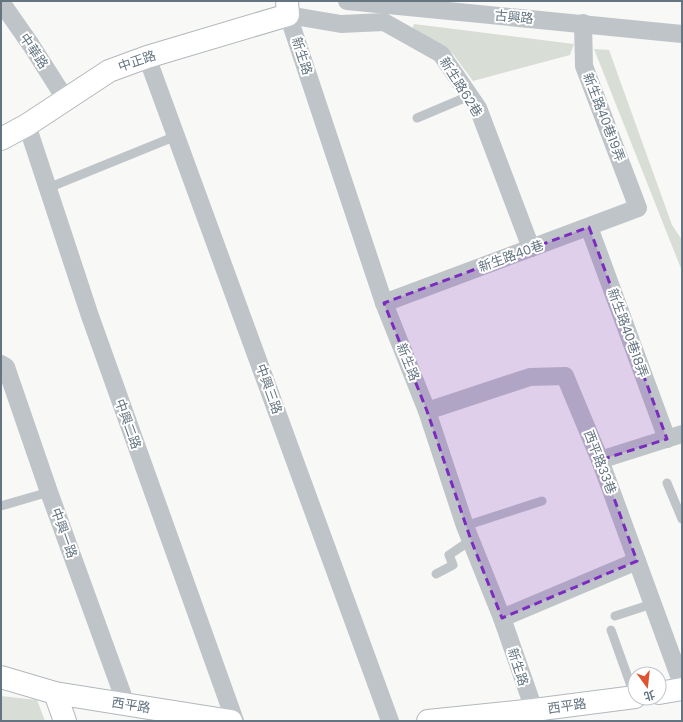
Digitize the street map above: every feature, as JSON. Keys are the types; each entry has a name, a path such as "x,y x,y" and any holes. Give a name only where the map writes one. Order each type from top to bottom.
{"main road":[{"name":"中正路","path":"1,139 27,125 109,71 288,8"},
{"name":"西平路","path":"1,677 55,693 231,721"},
{"path":"667,692 682,690"},
{"path":"55,693 65,721"},
{"name":"西平路","path":"428,721 536,716 627,699"}],"street":[{"name":"古興路","path":"347,1 583,23 682,34"},
{"name":"中華路","path":"1,2 66,100"},
{"name":"新生路62巷","path":"288,8 341,24 384,22 441,54 468,96 478,108 532,248"},
{"name":"新生路","path":"288,8 384,302 427,411 468,533 502,618 536,716"},
{"name":"新生路40巷19弄","path":"583,23 584,66 638,208"},
{"name":"中興三路","path":"146,57 390,721"},
{"name":"中興二路","path":"27,125 90,316 235,721"},
{"name":"新生路40巷","path":"384,302 638,208"},
{"name":"新生路40巷18弄","path":"590,227 674,437"},
{"name":"中興一路","path":"1,364 6,367 49,492 126,704"},
{"name":"西平路33巷","path":"427,411 530,377 564,376 600,460 682,684"},
{"path":"600,460 674,437"},
{"path":"502,618 636,561"}],"lane":[{"path":"417,118 468,96"},
{"path":"48,188 176,136"},
{"path":"667,483 682,519"},
{"path":"1,506 49,492"},
{"path":"436,574 453,565 449,555 468,533 542,501"},
{"path":"615,616 652,604"},
{"path":"611,630 627,675"}],"highlighted area":[{"path":"589,227 667,439 600,460 637,561 502,618 471,540 427,411 384,303"}],"shaded area":[{"path":"414,24 574,44 570,55 473,81 453,54 412,29"},
{"path":"594,49 609,50 672,225 682,240 682,271"},
{"path":"1,696 37,700 45,721 1,721"}]}
